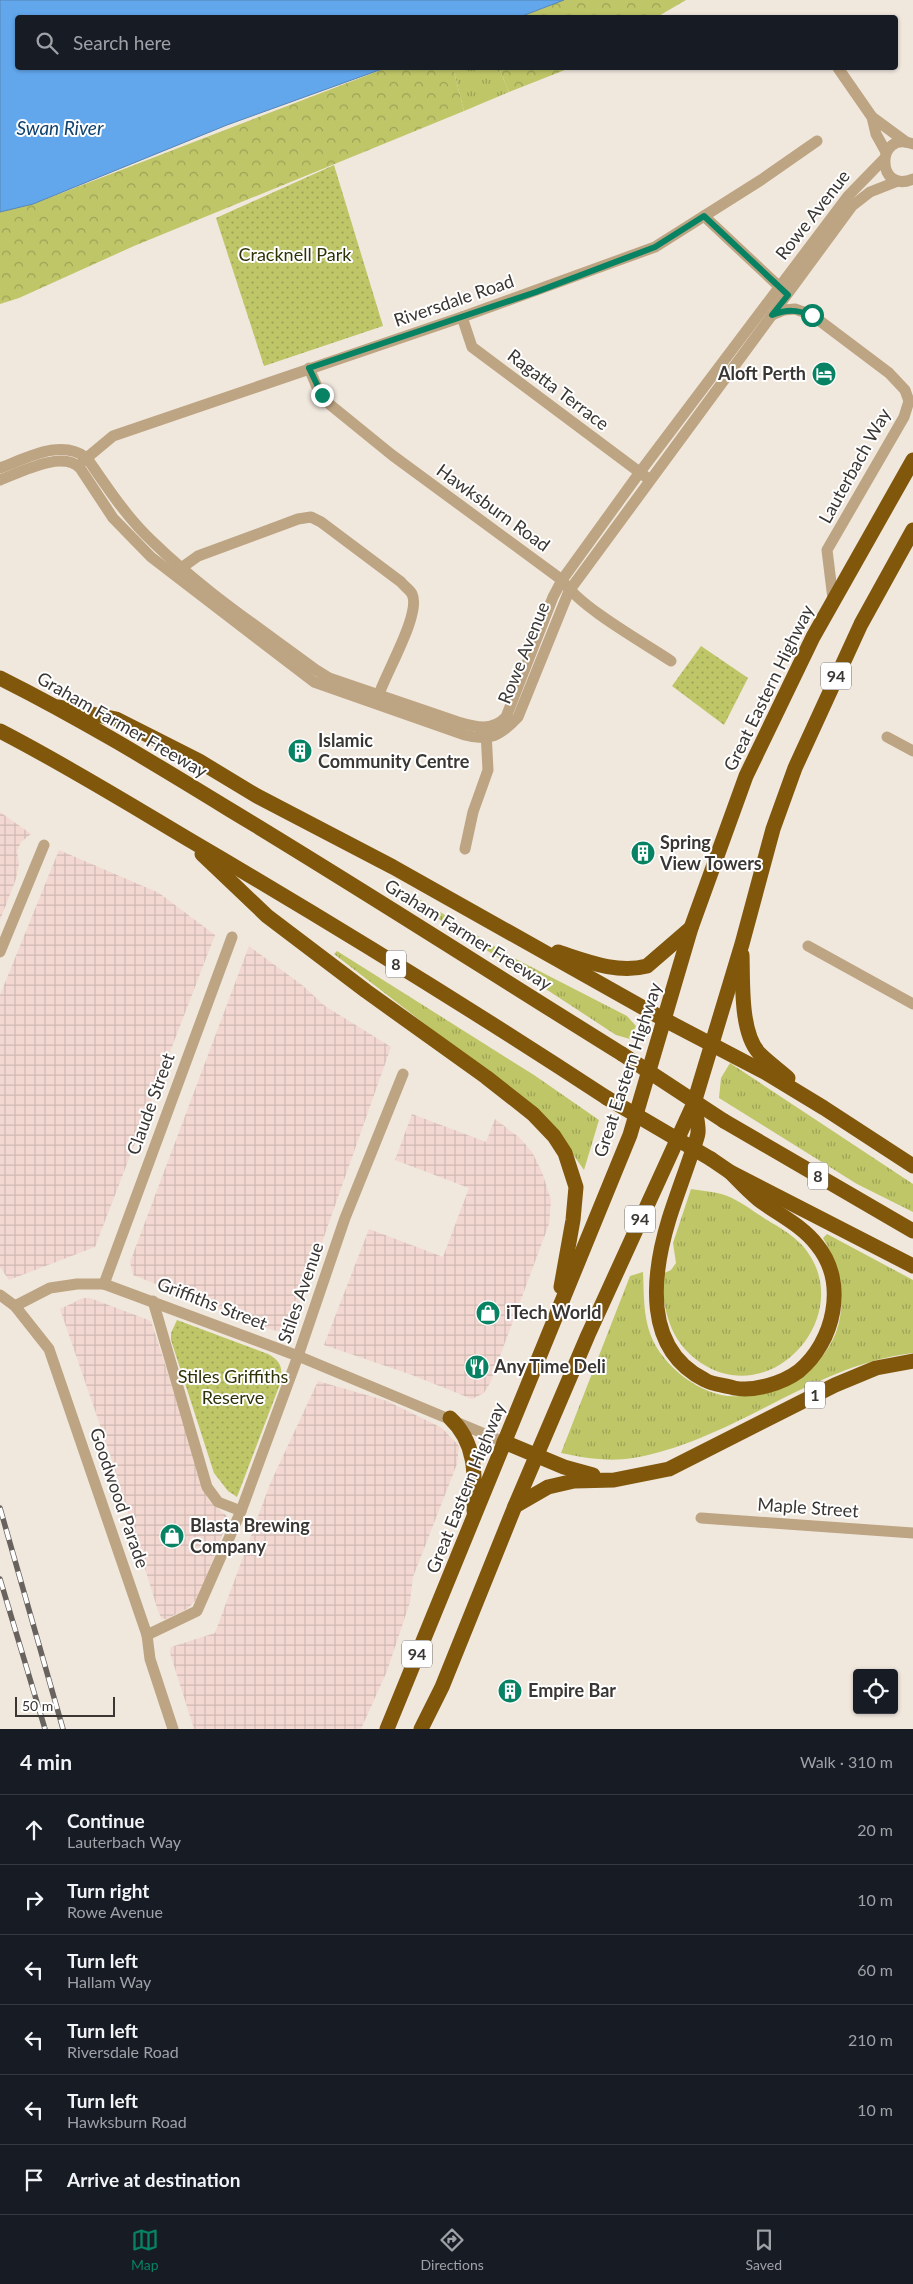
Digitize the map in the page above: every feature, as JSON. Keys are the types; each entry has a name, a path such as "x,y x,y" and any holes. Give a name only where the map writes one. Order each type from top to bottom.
{"highway":[{"name":"Great Eastern Highway","path":"386,1729 474,1520 630,1135 691,928 746,776 833,600 913,460"},
{"name":"94","path":"422,1729 442,1687 515,1506 588,1336 694,1103 742,944 773,829 795,768 861,624 913,530"},
{"name":"Graham Farmer Freeway","path":"0,678 60,707 329,870 622,1054 724,1121 913,1231"},
{"path":"60,707 116,719 199,761 258,796 393,867 665,1020 712,1043 824,1108 913,1166"},
{"name":"8","path":"0,731 99,785 398,965 607,1098 730,1172 913,1266"},
{"path":"182,836 267,916 533,1114 554,1136 565,1153 576,1187 573,1220 556,1318"},
{"path":"528,943 598,965 628,969 641,968 647,966 691,928"},
{"path":"742,944 744,997 750,1036 758,1052 824,1108"},
{"path":"694,1103 698,1133 669,1219 658,1260 657,1316 664,1341 682,1364 706,1381 741,1389 771,1385 798,1371 820,1346 833,1318 834,1291 829,1267 818,1245 799,1228 757,1198 730,1172"},
{"name":"1","path":"515,1506 548,1487 574,1481 614,1480 670,1469 834,1385 876,1368 913,1361"},
{"path":"450,1418 462,1431 472,1450 474,1520"},
{"name":"1","path":"504,1442 564,1468 614,1480"}],"street":[{"path":"839,70 872,117 876,134 885,155 887,172 908,182"},
{"path":"872,117 911,143"},
{"name":"Riversdale Road","path":"78,466 113,436 462,317 655,247 817,142"},
{"name":"Rowe Avenue","path":"486,733 506,717 553,596 562,580 772,315 784,291 848,196 895,144 911,143"},
{"name":"Rowe Avenue","path":"486,733 498,735 507,729 518,716 569,591 645,476 784,291 852,206 870,192 908,182"},
{"path":"704,216 784,291"},
{"name":"Lauterbach Way","path":"772,315 784,310 795,309 812,315 889,373 905,390 909,401 904,416 827,550 833,600"},
{"name":"Ragatta Terrace","path":"462,317 472,347 645,476"},
{"name":"Hawksburn Road","path":"309,368 317,387 328,404 562,580 569,591 671,661"},
{"path":"0,468 55,449 72,450 87,458 123,509 152,541 181,567 316,670 329,678 465,735 486,733 488,770 473,812 465,849"},
{"path":"0,480 54,461 68,461 78,466 113,518 138,545 171,575 314,682 378,698"},
{"path":"171,575 198,556 298,519 311,517 321,522 401,582 412,594 414,607 400,648 378,698"},
{"path":"887,737 913,751"},
{"path":"0,952 44,845"},
{"name":"Claude Street","path":"104,1284 232,937"},
{"path":"808,946 913,1004"},
{"name":"Stiles Avenue","path":"147,1635 197,1611 240,1511 298,1356 345,1218 403,1074"},
{"name":"Griffiths Street","path":"15,1306 50,1288 77,1284 104,1284 154,1300 298,1356 504,1442"},
{"name":"Goodwood Parade","path":"0,1295 15,1306 49,1349 99,1488 147,1635 150,1659 173,1729"},
{"path":"154,1300 207,1487 218,1502 240,1511"},
{"name":"Maple Street","path":"701,1518 913,1533"}],"shaded area":[{"path":"0,812 31,834 21,842 17,851 19,864 16,879 0,920"},
{"path":"59,850 159,893 215,935 95,1247 9,1280 0,1267 0,995"},
{"path":"249,946 302,985 325,1006 391,1047 314,1265 293,1320 285,1332 272,1330 133,1275 130,1262"},
{"path":"412,1114 486,1142 495,1119 520,1138 532,1152 542,1172 551,1200 549,1224 490,1383 484,1393 472,1399 412,1375 324,1345 369,1229 443,1257 469,1188 395,1160"},
{"path":"83,1298 90,1298 151,1321 209,1500 229,1518 198,1598 187,1609 166,1619 162,1619 158,1611 110,1454 60,1309"},
{"path":"318,1381 387,1401 442,1428 459,1446 457,1464 413,1577 410,1602 387,1671 361,1729 194,1729 170,1653 171,1647 215,1633 270,1484"}],"green space":[{"path":"564,0 686,0 660,15 525,15"},
{"path":"381,70 454,70 464,111 134,246 19,298 0,304 0,212 33,204"},
{"path":"454,70 500,70 509,92 464,111"},
{"path":"500,70 565,70 509,92"},
{"name":"Cracknell Park","path":"334,165 383,326 264,366 216,218"},
{"path":"701,646 748,678 724,725 672,686"},
{"path":"395,886 426,903 508,955 627,1016 636,1026 630,1039 616,1035 393,889"},
{"path":"337,951 534,1075 599,1120 584,1170 553,1126 504,1085 334,954"},
{"path":"730,1063 913,1184 913,1212 857,1184 719,1098 721,1078"},
{"path":"691,1189 717,1193 732,1198 780,1228 801,1244 817,1270 821,1297 815,1323 801,1346 781,1364 756,1374 729,1375 701,1363 690,1354 675,1335 666,1312 662,1274 671,1270 676,1263 673,1243"},
{"path":"827,1234 913,1280 913,1353 876,1360 841,1372 705,1436 670,1449 633,1458 615,1460 561,1453 630,1276 643,1272 644,1304 647,1321 657,1348 675,1370 700,1387 713,1393 740,1396 807,1374 829,1347 840,1317 840,1284 837,1268 823,1238"},
{"name":"Stiles Griffiths Reserve","path":"177,1320 268,1354 279,1363 280,1384 237,1497 228,1491 214,1473 171,1340 171,1333"}],"water":[{"name":"Swan River","path":"0,0 564,0 525,15 15,15 15,70 379,70 227,125 33,204 0,212"}],"railway":[{"path":"0,1508 63,1729"},
{"path":"0,1579 45,1729"}],"place":[{"name":"Aloft Perth","path":"824,374"},
{"name":"Islamic Community Centre","path":"300,751"},
{"name":"Spring View Towers","path":"643,853"},
{"name":"iTech World","path":"488,1313"},
{"name":"Any Time Deli","path":"477,1367"},
{"name":"Blasta Brewing Company","path":"172,1536"},
{"name":"Empire Bar","path":"510,1691"}],"route":[{"path":"322,395 309,368 536,292 655,247 704,216 788,295 772,315 784,310 795,309 812,315"}]}
